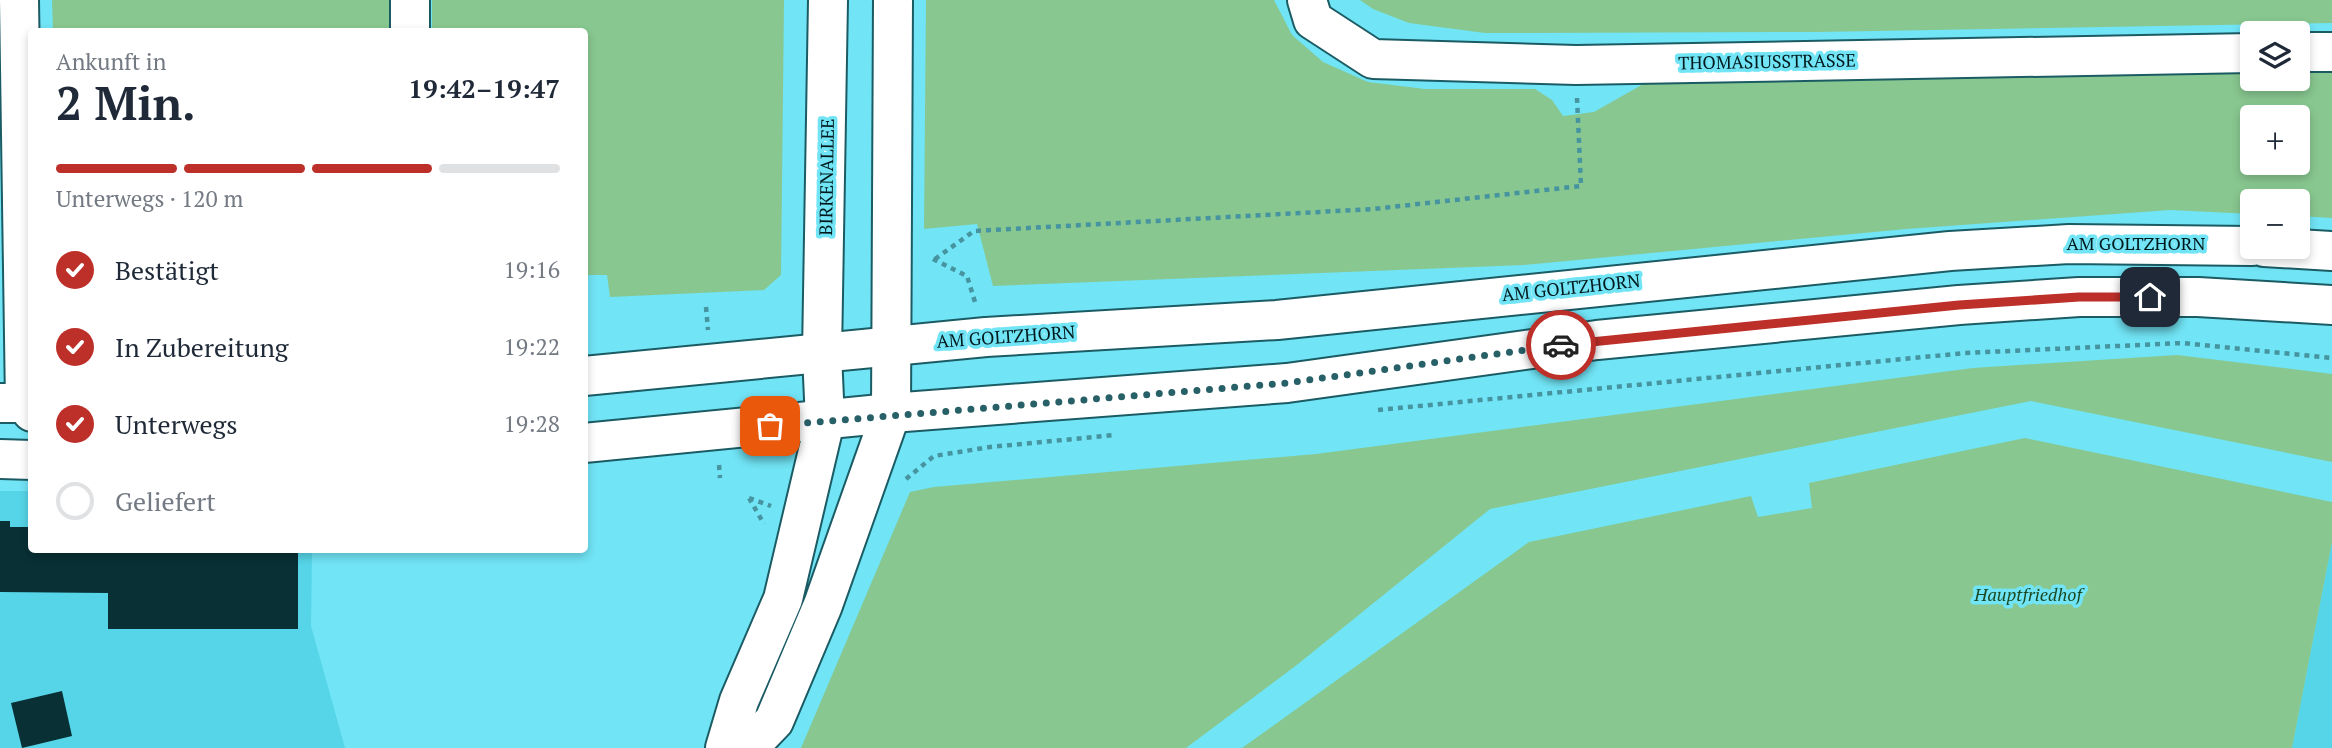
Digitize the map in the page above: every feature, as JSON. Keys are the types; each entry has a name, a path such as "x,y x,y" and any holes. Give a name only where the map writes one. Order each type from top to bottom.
{"main road":[{"path":"19,0 26,187 22,405"},
{"path":"410,0 410,28"},
{"name":"BIRKENALLEE","path":"725,748 739,701 783,599 825,421 822,354 828,0"},
{"path":"748,748 774,721 823,605 891,413 893,0"},
{"name":"THOMASIUSSTRASSE","path":"1307,0 1313,20 1373,59 1576,65 2240,53"},
{"path":"2310,52 2332,52"},
{"name":"AM GOLTZHORN","path":"588,376 890,346 1277,320 1950,251 2069,244 2240,246"},
{"path":"2310,250 2332,251"},
{"path":"588,443 891,413 1287,383 1597,340 1959,305 2132,297 2198,297 2332,304"},
{"path":"0,459 28,460"}],"path":[{"path":"935,259 974,231 1373,209 1581,186 1576,65"},
{"path":"1375,410 1965,353 2183,343 2332,358"},
{"path":"902,482 934,456 990,447 1127,434"}],"shaded area":[{"path":"0,491 28,491 28,553 312,553 311,626 345,748 0,748"},
{"path":"2332,542 2332,748 2292,748"}],"green space":[{"path":"52,0 391,0 391,28 53,28"},
{"path":"432,0 784,0 781,275 764,290 610,297 607,275 588,275 588,28 432,28"},
{"path":"926,0 1274,0 1292,35 1323,62 1368,82 1425,89 1535,89 1552,100 1563,116 1594,112 1645,83 2240,70 2240,91 2310,91 2310,69 2332,68 2332,218 2310,217 2310,189 2240,189 2240,213 2170,210 1906,229 1524,265 993,286 977,224 924,229"},
{"path":"1360,0 2332,0 2332,23 2240,21 2240,25 1817,32 1485,33 1409,23 1373,9"},
{"path":"2177,355 2332,374 2332,462 2031,401 1490,509 1298,664 1186,748 801,748 910,492 934,487 1316,454 1973,368"},
{"name":"Hauptfriedhof","path":"2025,438 2332,502 2332,542 2292,748 1242,748 1529,542 1751,496 1758,517 1812,508 1809,483"}],"building":[{"path":"0,521 10,521 10,527 28,527 28,553 298,553 298,629 108,629 108,593 0,592"},
{"path":"62,691 72,736 22,748 11,703"}],"way so far":[{"path":"770,426 891,413 1287,383 1561,345"}],"route":[{"path":"1561,345 1959,305 2079,297 2150,297"}]}
